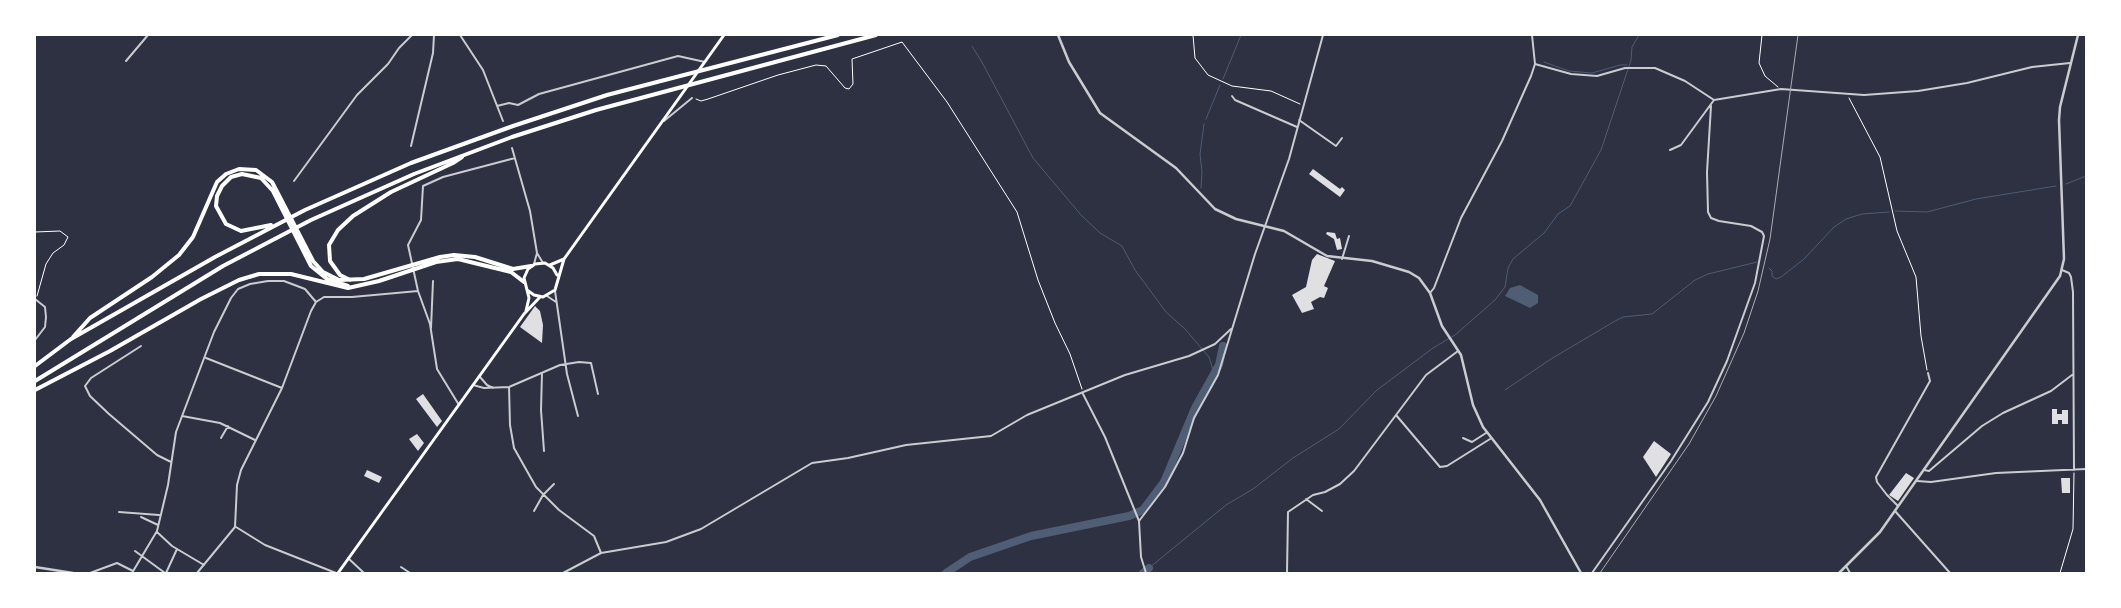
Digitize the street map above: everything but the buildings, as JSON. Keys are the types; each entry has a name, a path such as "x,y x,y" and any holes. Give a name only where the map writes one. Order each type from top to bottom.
{"highway":[{"path":"35,366 72,339 278,224 411,163 600,97 838,35"},
{"path":"35,381 188,286 278,236 391,183 466,154 565,120 710,78 876,35"},
{"path":"355,281 340,275 330,261 329,245 338,230 377,200 414,180 453,164 466,154"},
{"path":"72,339 90,318 152,277 179,255 193,237 218,182 226,174 239,169 256,170 272,182 309,255 318,267 334,278 355,281 447,256 475,257 513,269 533,265"},
{"path":"278,224 247,231 231,228 222,220 216,206 217,196 222,186 231,177 242,174 261,178 273,191 312,266 327,279 356,287"},
{"path":"35,390 110,351 195,302 249,277 284,273 341,288 356,287 451,260 470,261 511,272 524,282"}],"main road":[{"path":"527,290 540,297 547,296 555,290 557,276 564,259 724,35"},
{"path":"550,265 564,259"},
{"path":"524,314 529,302 524,282 525,273 533,265 544,263 550,265 557,276"},
{"path":"337,573 524,314 540,297"}],"street":[{"path":"126,61 148,35"},
{"path":"294,181 357,95 388,64 399,48 412,35"},
{"path":"411,146 433,53 434,35"},
{"path":"460,35 483,70 503,121"},
{"path":"1058,35 1066,56 1089,98 1104,116 1176,168 1215,209 1236,219 1290,234 1328,256 1342,259 1366,260 1409,272 1419,278 1430,292 1439,321 1465,366 1473,404 1486,433 1540,500 1580,573"},
{"path":"1139,521 1165,486 1183,453 1194,418 1218,375 1231,329 1298,127 1323,35"},
{"path":"1430,292 1434,288 1461,218 1483,179 1517,109 1535,64 1532,35"},
{"path":"1839,573 1877,536 2058,280 2062,270 2064,251 2059,120 2070,63 2078,35"},
{"path":"497,106 509,103 518,105 539,94 678,56 705,62"},
{"path":"1535,64 1571,74 1589,76 1627,69 1655,68 1663,70 1714,100 1781,89 1848,95 1918,91 1967,83 2032,67 2070,63"},
{"path":"1232,96 1235,100 1298,127"},
{"path":"662,122 692,98"},
{"path":"1670,150 1681,145 1714,100"},
{"path":"1592,573 1676,454 1708,402 1727,361 1755,283 1764,236 1762,232 1751,226 1719,221 1711,218 1708,212 1711,106"},
{"path":"1299,120 1336,146 1342,138"},
{"path":"512,148 530,211 537,253 544,263"},
{"path":"459,406 437,369 426,309 418,291 408,245 421,220 423,186 443,177 515,158"},
{"path":"1342,259 1349,236"},
{"path":"533,265 537,253"},
{"path":"2062,270 2071,276 2074,470"},
{"path":"90,573 117,563 133,572 157,531 174,442 182,416 206,358 214,332 231,298 238,289 268,281 284,281 305,289 316,302"},
{"path":"431,331 433,281"},
{"path":"555,290 565,364 578,416"},
{"path":"197,573 235,527 238,478 282,388 316,302 324,297 352,297 418,291"},
{"path":"547,296 556,302"},
{"path":"35,340 45,327 46,317 45,307 36,299"},
{"path":"563,573 601,553 666,542 701,529 812,463 848,458 906,445 986,437 1027,415 1083,394 1125,375 1189,356 1215,344 1231,329"},
{"path":"141,346 91,378 85,386 90,396 109,414 157,455 171,462"},
{"path":"1287,573 1288,512 1306,499 1325,492 1347,478 1380,439 1426,375 1458,351"},
{"path":"206,358 282,388"},
{"path":"473,385 496,389 509,387 565,364 579,362 591,363 598,394"},
{"path":"542,373 541,410 544,451"},
{"path":"1899,506 1888,496 1877,482 1876,477 1930,381 1928,373"},
{"path":"1924,470 1929,471 1984,425 2051,390 2072,375"},
{"path":"480,376 487,384 496,389"},
{"path":"509,387 510,425 514,448 543,495 594,536 601,553"},
{"path":"1083,394 1105,437 1138,517 1143,569 1146,573"},
{"path":"1396,415 1440,467 1447,466 1490,439"},
{"path":"182,416 228,426 255,440"},
{"path":"221,438 228,426"},
{"path":"1463,438 1472,442 1486,433"},
{"path":"1917,481 1931,482 1996,473 2086,469"},
{"path":"534,511 543,495 554,484"},
{"path":"1306,499 1322,511"},
{"path":"1895,511 1950,573"},
{"path":"119,512 159,515"},
{"path":"141,517 158,525"},
{"path":"235,527 265,545 337,573"},
{"path":"157,531 177,549 204,565"},
{"path":"135,551 165,573 177,549"},
{"path":"348,558 364,573"},
{"path":"1846,566 1850,573"},
{"path":"35,567 73,573"},
{"path":"401,567 410,573"}],"path":[{"path":"1193,35 1195,58 1208,75 1232,86 1271,91 1303,106"},
{"path":"1762,35 1759,63 1766,76 1781,89"},
{"path":"692,98 700,101 708,99 778,75 816,65 826,66 845,88 849,89 853,84 852,59 902,42 948,102 1017,212 1038,280 1073,362 1083,394"},
{"path":"1848,95 1880,158 1898,230 1916,277 1924,354 1928,373"},
{"path":"35,232 60,231 68,237 64,245 53,253 46,264 36,299"},
{"path":"2060,573 2073,530 2074,470"}],"water":[{"path":"1520,285 1538,295 1538,303 1530,308 1505,296 1510,288"}],"waterway":[{"path":"1223,79 1241,35"},
{"path":"1149,568 1226,505 1253,489 1293,458 1339,429 1377,390 1433,348 1455,335 1495,300 1505,287 1508,268 1513,259 1544,233 1558,214 1570,206 1601,150 1631,60 1632,47 1639,35"},
{"path":"972,46 1033,158 1081,215 1100,233 1122,246 1135,270 1166,312 1185,329 1209,357 1214,373"},
{"path":"1544,62 1569,71 1592,73 1620,65 1627,65"},
{"path":"1206,119 1220,85"},
{"path":"1201,188 1200,154 1204,124"},
{"path":"2066,184 2086,176"},
{"path":"1895,211 1927,212 1976,199 2056,186"},
{"path":"1769,268 1772,271 1772,276 1776,279 1781,277 1804,259 1834,227 1846,219 1862,214 1889,212"},
{"path":"1505,390 1551,359 1615,321 1623,317 1652,314 1695,280 1708,274 1757,262"},
{"path":"946,573 970,557 1031,536 1129,516 1143,510 1164,482 1195,408 1219,365 1223,346"},
{"path":"1143,573 1149,568"}],"railway":[{"path":"1600,573 1689,444 1716,396 1744,333 1758,291 1770,239 1798,35"}]}
